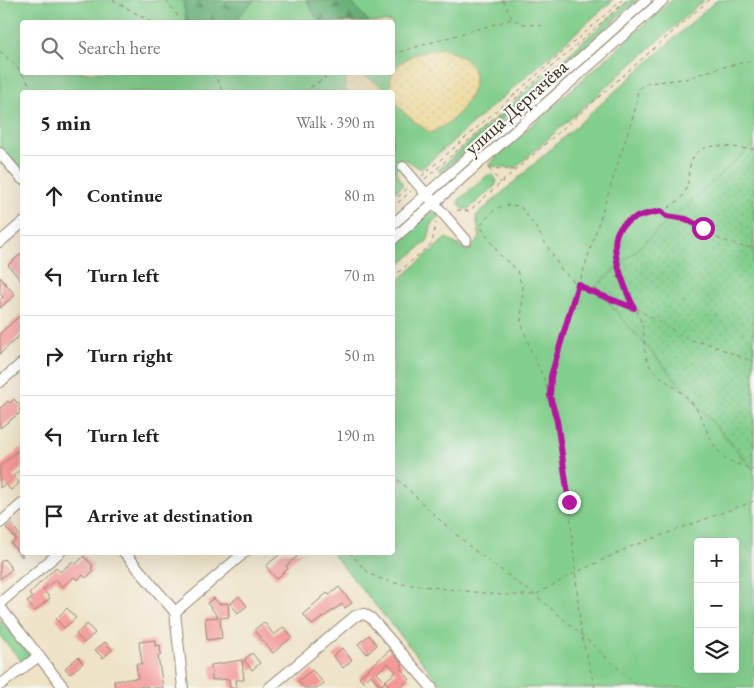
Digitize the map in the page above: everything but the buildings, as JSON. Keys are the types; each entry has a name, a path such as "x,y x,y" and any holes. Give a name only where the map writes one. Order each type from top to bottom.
{"street":[{"name":"улица Дергачёва","path":"395,237 430,198 646,0"},
{"name":"улица Дергачёва","path":"395,223 430,198 663,0"},
{"path":"0,153 20,177"},
{"path":"403,167 466,240"},
{"path":"0,242 20,225"},
{"path":"0,382 20,365"},
{"path":"0,523 20,506"},
{"path":"57,555 0,605 64,688"},
{"path":"127,555 175,612 183,688"},
{"path":"175,612 242,555"},
{"path":"269,688 355,616 364,614 371,618 432,688"},
{"path":"0,686 39,656"}],"path":[{"path":"113,0 148,20"},
{"path":"166,0 181,20"},
{"path":"503,0 512,19"},
{"path":"395,205 417,183 622,0"},
{"path":"395,200 417,183 627,0"},
{"path":"457,210 469,211 709,0"},
{"path":"395,53 512,19 524,24 545,26"},
{"path":"0,51 20,71"},
{"path":"550,396 551,376 578,284 635,110 638,89 647,83 684,79 715,69 754,60"},
{"path":"23,75 34,90"},
{"path":"214,75 222,90"},
{"path":"307,90 329,75"},
{"path":"754,149 739,149 724,145 709,146 700,150 692,160 686,192 680,199 661,211 631,220 620,227 615,248 621,274 643,330 645,352 650,367 680,390 694,404 715,447 723,456 754,470"},
{"path":"501,184 488,168 516,170"},
{"path":"595,688 581,634 569,502 557,421 550,396 521,322 523,291 517,270 500,254 480,226 494,210 505,204 520,206 561,269 573,281 587,290 634,308 690,340 708,344 754,362"},
{"path":"661,211 667,216 686,219 719,238 744,247 754,247"},
{"path":"395,275 432,243 436,223"},
{"path":"395,477 474,550 535,595 581,634 639,688"},
{"path":"352,555 367,573 394,583 502,595 535,595 575,573 630,547 754,501"}],"green space":[{"path":"0,0 613,0 421,169 405,159 395,170 395,90 20,90 20,172 0,148"},
{"path":"183,0 254,0 236,20 186,20"},
{"path":"306,0 349,0 367,20 320,20"},
{"path":"630,0 638,0 441,173 438,170"},
{"path":"672,0 704,0 515,168 489,166 497,156"},
{"path":"717,0 754,0 754,688 444,688 334,555 395,555 395,283 446,238 468,251 480,238 476,216"},
{"path":"754,144 754,470 595,287"},
{"path":"395,170 403,185 395,192"},
{"path":"492,174 497,181 495,186 468,209 463,209 458,202 460,199 488,175"},
{"path":"431,212 437,213 439,216 432,222 428,240 395,269 395,242"},
{"path":"0,619 31,657 24,664 0,636"}],"sand":[{"path":"443,48 459,56 472,67 475,73 475,80 470,95 453,119 430,133 400,108 395,100 395,90 391,90 390,86 391,76 395,75 395,70 403,61 411,56"},
{"path":"350,75 365,75 387,90 345,90 346,77"}],"route":[{"path":"569,502 557,421 550,396 551,376 578,284 587,290 634,308 621,274 615,248 620,227 641,216 661,211 667,216 686,219 703,228"}]}
